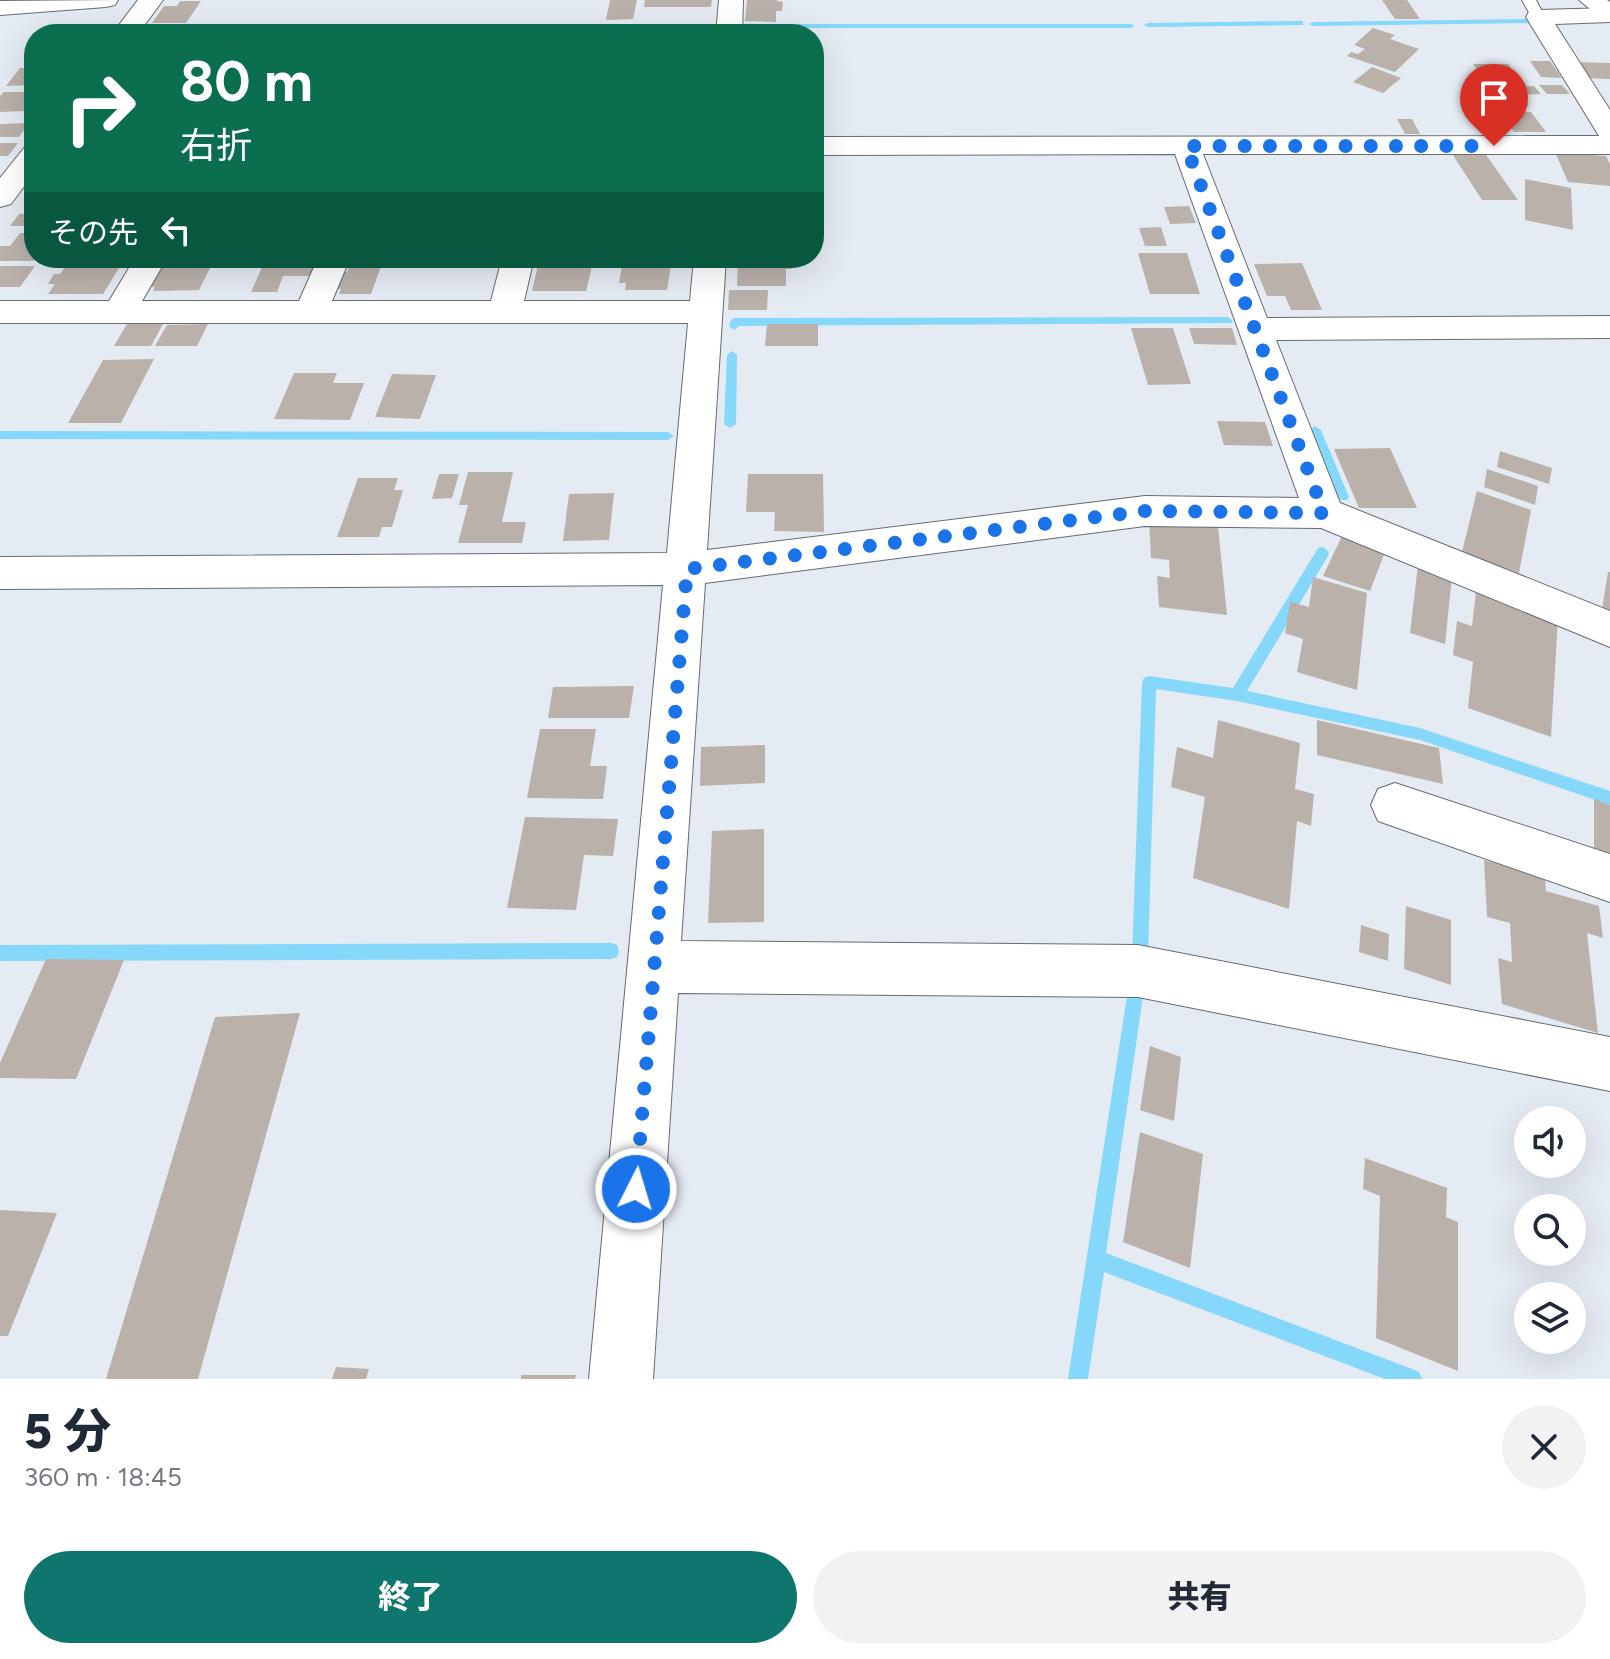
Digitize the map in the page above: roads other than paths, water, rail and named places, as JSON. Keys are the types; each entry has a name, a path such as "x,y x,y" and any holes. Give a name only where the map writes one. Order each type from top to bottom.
{"street":[{"path":"2,10 106,0"},
{"path":"133,24 151,0"},
{"path":"730,24 731,0"},
{"path":"1591,0 1610,14"},
{"path":"1534,8 1610,14"},
{"path":"1534,8 1610,132"},
{"path":"824,146 1610,145"},
{"path":"1186,146 1324,513"},
{"path":"0,198 24,167"},
{"path":"119,312 145,268"},
{"path":"311,312 330,268"},
{"path":"505,312 516,268"},
{"path":"621,1379 709,268"},
{"path":"0,312 705,312"},
{"path":"1255,329 1610,327"},
{"path":"0,573 687,569 1145,511 1324,513 1610,629"},
{"path":"1395,805 1610,878"},
{"path":"655,967 1138,971 1610,1064"}],"waterway":[{"path":"1313,24 1532,21"},
{"path":"1148,25 1300,23"},
{"path":"824,26 1131,26"},
{"path":"734,326 735,322 1228,321"},
{"path":"730,424 732,355"},
{"path":"1315,430 1343,497"},
{"path":"0,435 668,436"},
{"path":"1237,695 1323,552"},
{"path":"1140,956 1149,682 1237,695"},
{"path":"1237,695 1420,734 1610,798"},
{"path":"0,953 611,951"},
{"path":"1078,1379 1135,996"},
{"path":"1096,1259 1412,1379"}]}
